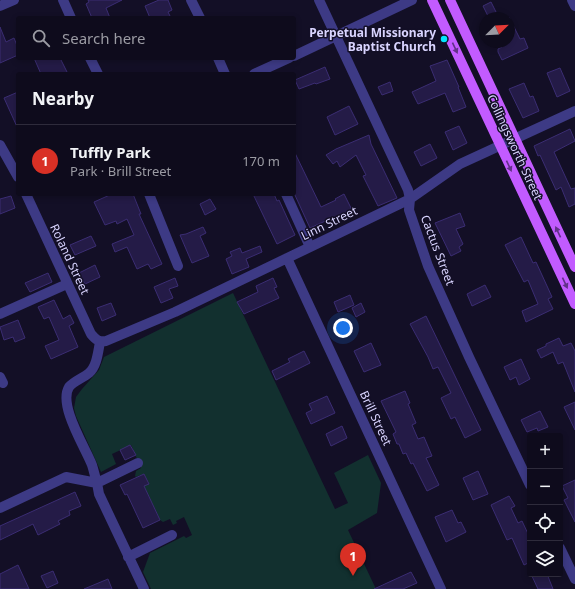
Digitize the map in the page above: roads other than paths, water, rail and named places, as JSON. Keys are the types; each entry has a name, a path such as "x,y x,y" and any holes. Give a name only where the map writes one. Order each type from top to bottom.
{"main road":[{"name":"Collingsworth Street","path":"432,0 575,304"},
{"name":"Collingsworth Street","path":"450,0 575,267"}],"street":[{"path":"0,6 14,0"},
{"path":"63,0 70,16"},
{"path":"191,0 199,16"},
{"name":"Cactus Street","path":"319,0 408,190 410,199 409,210 428,266 469,357 527,479"},
{"path":"296,55 412,0"},
{"path":"91,60 97,72"},
{"path":"219,60 224,72"},
{"path":"258,72 285,60"},
{"name":"Linn Street","path":"100,342 106,341 175,312 410,199 460,164 575,111"},
{"path":"1,152 16,174"},
{"name":"Roland Street","path":"27,196 91,334 100,342"},
{"path":"150,196 178,266"},
{"path":"287,196 310,247"},
{"name":"Brill Street","path":"287,258 441,589"},
{"path":"0,314 67,284"},
{"path":"100,342 97,359 90,372 72,384 67,391 66,399 69,413 92,465 99,494 144,589"},
{"path":"0,508 66,477 97,483 138,463"},
{"path":"128,556 172,535"},
{"path":"563,554 575,579"}],"place":[{"name":"Perpetual Missionary Baptist Church","path":"444,39"},
{"name":"Tuffly Park","path":"353,576"}]}
